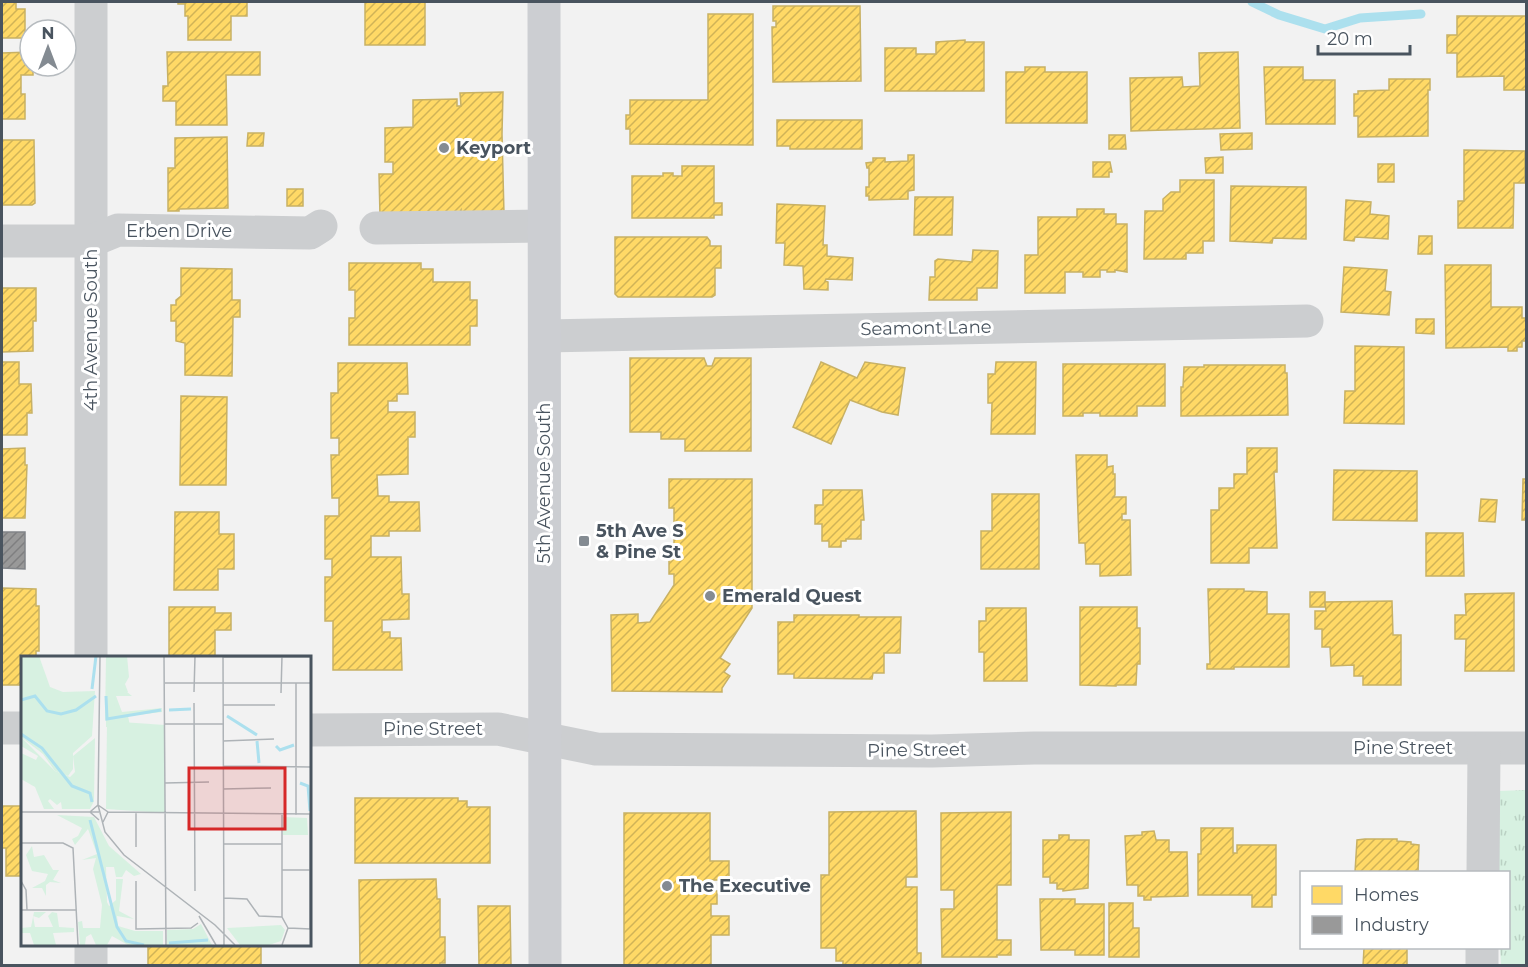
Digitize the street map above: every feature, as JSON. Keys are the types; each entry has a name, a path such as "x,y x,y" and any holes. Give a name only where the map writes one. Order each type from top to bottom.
{"main road":[{"name":"5th Avenue South","path":"544,2 545,966"}],"street":[{"name":"4th Avenue South","path":"91,2 91,656"},
{"name":"Erben Drive","path":"2,240 91,241 118,230 310,233 321,226"},
{"path":"376,228 543,226"},
{"name":"Seamont Lane","path":"544,336 1307,321"},
{"path":"2,728 21,728"},
{"name":"Pine Street","path":"310,730 498,729 582,747 607,749 932,751 1034,748 1527,748"},
{"path":"1483,871 1484,749"},
{"path":"91,946 91,966"},
{"path":"1482,949 1482,966"}],"green space":[{"path":"1526,790 1526,965 1501,965 1500,949 1510,949 1510,871 1499,871 1497,791"}],"building: Homes":[{"path":"2,2 16,2 16,9 25,9 25,18 18,18 18,38 2,38"},
{"path":"178,2 247,2 247,16 231,16 231,40 188,40 188,16 185,16 185,4 178,4"},
{"path":"365,2 425,2 425,45 365,45"},
{"path":"773,6 860,6 861,81 773,82 772,27 776,27 776,21 773,21"},
{"path":"708,14 753,14 753,145 630,144 630,129 626,129 626,115 630,115 630,100 708,100"},
{"path":"1457,16 1526,16 1526,90 1504,90 1504,76 1457,77 1457,53 1447,53 1447,35 1457,35"},
{"path":"965,40 965,42 984,42 984,91 885,91 885,48 916,48 916,54 936,54 936,42"},
{"path":"18,52 18,78 21,78 21,94 25,94 25,119 2,119 2,53"},
{"path":"167,52 260,52 260,75 226,75 227,125 176,125 176,101 163,101 163,86 168,86"},
{"path":"1238,52 1240,128 1131,131 1130,78 1182,77 1183,87 1200,86 1199,53"},
{"path":"1025,67 1045,67 1045,72 1087,72 1087,123 1006,123 1006,72 1025,72"},
{"path":"1264,67 1303,67 1303,80 1335,80 1335,124 1266,124"},
{"path":"1389,79 1430,79 1428,136 1358,137 1358,116 1354,116 1354,94 1358,94 1358,91 1389,90"},
{"name":"Keyport","path":"503,92 504,214 461,215 461,210 459,213 380,216 379,174 393,174 393,162 385,162 385,128 413,127 413,100 457,99 457,106 461,106 460,93"},
{"path":"777,120 862,120 862,149 790,149 790,146 777,146"},
{"path":"248,133 264,133 263,146 247,146"},
{"path":"1252,133 1252,149 1221,150 1220,134"},
{"path":"1109,135 1125,135 1126,149 1109,149"},
{"path":"227,137 228,208 168,211 168,168 175,168 175,138"},
{"path":"2,140 34,140 35,203 32,205 2,205"},
{"path":"1464,150 1525,151 1525,183 1514,183 1513,228 1458,228 1458,201 1464,201"},
{"path":"908,155 914,155 914,190 908,191 908,199 869,200 869,196 866,196 866,187 869,187 869,168 866,163 873,162 873,158 885,158 885,162 908,161"},
{"path":"1223,157 1223,173 1206,173 1205,158"},
{"path":"1093,162 1110,162 1112,172 1109,172 1109,177 1093,177"},
{"path":"1378,164 1394,164 1394,182 1378,182"},
{"path":"682,166 714,166 714,203 722,203 722,215 714,215 714,218 632,218 632,176 663,176 663,173 673,173 673,176 682,176"},
{"path":"1180,180 1214,180 1214,241 1203,241 1203,253 1186,253 1186,259 1144,259 1145,211 1163,211 1163,199 1171,192 1180,192"},
{"path":"1231,186 1306,187 1306,239 1273,238 1272,243 1230,241"},
{"path":"287,189 303,189 303,206 287,206"},
{"path":"915,197 953,197 952,235 914,235"},
{"path":"1346,200 1371,202 1370,214 1389,216 1388,239 1355,237 1354,241 1344,240"},
{"path":"777,204 825,206 823,245 827,245 827,256 853,258 852,280 826,279 828,290 804,289 803,266 784,265 785,243 776,243"},
{"path":"1077,209 1104,209 1104,214 1116,214 1116,224 1127,224 1127,272 1100,270 1100,277 1083,277 1083,272 1065,272 1065,293 1025,293 1025,255 1038,255 1038,217 1077,217"},
{"path":"1419,236 1432,236 1432,254 1418,254"},
{"path":"615,237 707,237 710,246 721,246 721,268 715,268 715,295 712,297 618,297 615,294"},
{"path":"973,250 998,251 997,288 977,288 977,300 929,300 930,277 935,277 935,261 938,259 972,262"},
{"path":"349,263 421,263 421,269 433,269 433,282 470,282 470,300 477,300 477,326 470,326 470,345 349,345 349,318 355,318 355,290 349,290"},
{"path":"1445,265 1491,265 1491,307 1522,307 1522,318 1526,318 1526,341 1522,341 1522,347 1517,347 1517,351 1508,351 1508,347 1446,348"},
{"path":"1344,267 1387,270 1385,291 1391,292 1389,315 1341,312"},
{"path":"181,268 232,269 232,300 240,300 240,317 233,317 232,376 185,375 185,343 176,341 176,321 171,321 171,305 176,305 176,300 181,296"},
{"path":"2,288 36,288 33,351 2,352"},
{"path":"1416,319 1434,319 1434,334 1416,333"},
{"path":"1355,346 1404,347 1404,424 1344,423 1345,391 1355,391"},
{"path":"630,358 704,358 707,366 712,366 715,358 751,358 751,451 685,451 685,439 661,439 661,432 630,432"},
{"path":"2,362 19,362 19,384 31,384 32,413 27,413 27,435 2,435"},
{"path":"821,362 857,378 865,362 905,368 898,415 882,412 850,400 831,444 793,427"},
{"path":"996,362 1036,362 1035,434 991,434 992,403 988,403 988,374 995,374"},
{"path":"338,363 407,363 408,394 397,394 397,401 388,401 388,412 415,412 415,437 408,437 408,474 377,475 378,496 389,496 389,502 419,502 420,531 389,531 389,536 371,536 371,557 401,557 402,594 409,594 409,619 382,620 382,632 390,632 390,638 401,638 402,670 333,670 333,621 325,621 325,577 332,577 332,559 325,559 325,516 339,516 339,498 332,498 331,455 339,455 339,438 331,438 331,393 338,393"},
{"path":"1063,364 1165,364 1165,406 1137,406 1137,416 1100,416 1100,413 1083,413 1083,416 1063,416"},
{"path":"1204,365 1285,365 1288,415 1181,416 1184,367 1204,367"},
{"path":"181,396 227,397 226,485 180,485"},
{"path":"25,448 25,465 27,465 25,518 2,518 2,449"},
{"path":"1247,448 1277,448 1277,472 1274,472 1277,548 1249,548 1249,563 1211,563 1211,510 1219,510 1219,488 1234,488 1234,474 1247,474"},
{"path":"1076,455 1107,455 1107,467 1113,466 1115,495 1113,497 1126,497 1126,514 1122,514 1122,520 1130,520 1131,575 1100,576 1100,564 1086,564 1085,543 1079,543"},
{"path":"1334,470 1417,471 1417,521 1333,520"},
{"name":"Emerald Quest","path":"669,479 752,479 752,608 720,658 730,664 724,672 730,676 722,692 612,691 611,615 638,614 638,623 650,622 674,585 674,574 669,574 669,548 674,548 674,508 669,508"},
{"path":"1523,479 1526,479 1526,520 1522,520"},
{"path":"823,490 862,490 864,520 861,520 861,539 841,541 841,547 829,547 829,541 822,541 822,524 815,524 815,505 823,505"},
{"path":"992,494 1039,494 1039,569 981,569 981,531 992,531"},
{"path":"1481,499 1497,500 1495,522 1479,521"},
{"path":"175,512 219,512 219,534 234,534 234,569 218,569 218,590 174,590"},
{"path":"1426,533 1463,533 1464,576 1426,576"},
{"path":"2,588 36,589 36,606 39,606 39,651 36,651 36,656 21,656 21,685 2,685"},
{"path":"1208,589 1244,589 1244,591 1267,592 1267,614 1289,614 1289,667 1207,669 1207,664 1210,664"},
{"path":"1310,592 1325,592 1325,607 1310,607"},
{"path":"1514,593 1514,671 1465,671 1466,639 1455,639 1455,615 1466,615 1465,594"},
{"path":"1392,601 1393,635 1401,635 1401,685 1363,685 1363,676 1354,676 1354,665 1331,666 1330,647 1322,647 1322,629 1315,629 1315,611 1326,611 1325,602"},
{"path":"169,607 215,607 215,613 231,613 231,630 215,630 215,656 169,656"},
{"path":"1080,607 1137,607 1137,628 1140,628 1140,664 1137,664 1136,685 1080,685"},
{"path":"986,608 1026,608 1027,681 984,681 984,652 979,652 979,621 986,621"},
{"path":"794,615 901,617 900,653 884,653 884,673 873,673 872,679 794,678 794,674 778,674 778,622 794,622"},
{"path":"355,798 458,798 458,801 467,801 467,807 490,807 490,863 355,863"},
{"path":"2,806 21,806 21,876 6,876 6,848 2,848"},
{"path":"916,811 917,877 906,877 906,887 917,887 917,953 921,953 921,966 843,966 843,961 836,961 836,948 821,948 821,875 829,875 829,812"},
{"path":"1011,812 1011,885 997,885 997,940 1011,940 1011,955 942,957 941,909 954,909 954,890 941,890 941,813"},
{"name":"The Executive","path":"624,813 710,813 710,861 729,861 729,880 710,880 710,891 717,891 717,904 711,904 711,916 729,916 729,935 711,935 711,966 624,966"},
{"path":"1201,828 1233,828 1233,853 1237,853 1237,845 1276,845 1276,895 1272,895 1272,907 1252,907 1252,895 1198,895 1198,854 1201,854"},
{"path":"1154,831 1156,840 1169,840 1169,852 1187,852 1188,896 1151,897 1151,900 1144,900 1144,896 1138,896 1138,885 1127,885 1125,836 1142,835 1142,832"},
{"path":"1059,835 1069,835 1069,840 1089,840 1088,888 1063,891 1063,889 1057,889 1057,883 1050,883 1050,877 1043,877 1043,840 1059,840"},
{"path":"1397,839 1397,841 1419,845 1418,871 1355,871 1357,840"},
{"path":"436,879 437,899 440,899 440,937 445,937 445,963 440,963 440,966 360,966 359,880"},
{"path":"1040,899 1075,899 1075,904 1104,904 1104,955 1075,955 1075,950 1041,950"},
{"path":"1109,903 1133,903 1133,928 1139,928 1139,957 1109,957"},
{"path":"478,906 510,906 511,966 479,966"},
{"path":"148,946 261,946 261,966 148,966"},
{"path":"1364,949 1407,949 1407,966 1363,966"}],"building: Industry":[{"path":"2,532 25,532 25,569 2,568"}],"waterway":[{"path":"1252,2 1279,15 1325,29 1360,18 1421,14"}],"place":[{"name":"Keyport","path":"444,148"},
{"name":"5th Ave S & Pine St","path":"584,541"},
{"name":"Emerald Quest","path":"710,596"},
{"name":"The Executive","path":"667,886"}]}
